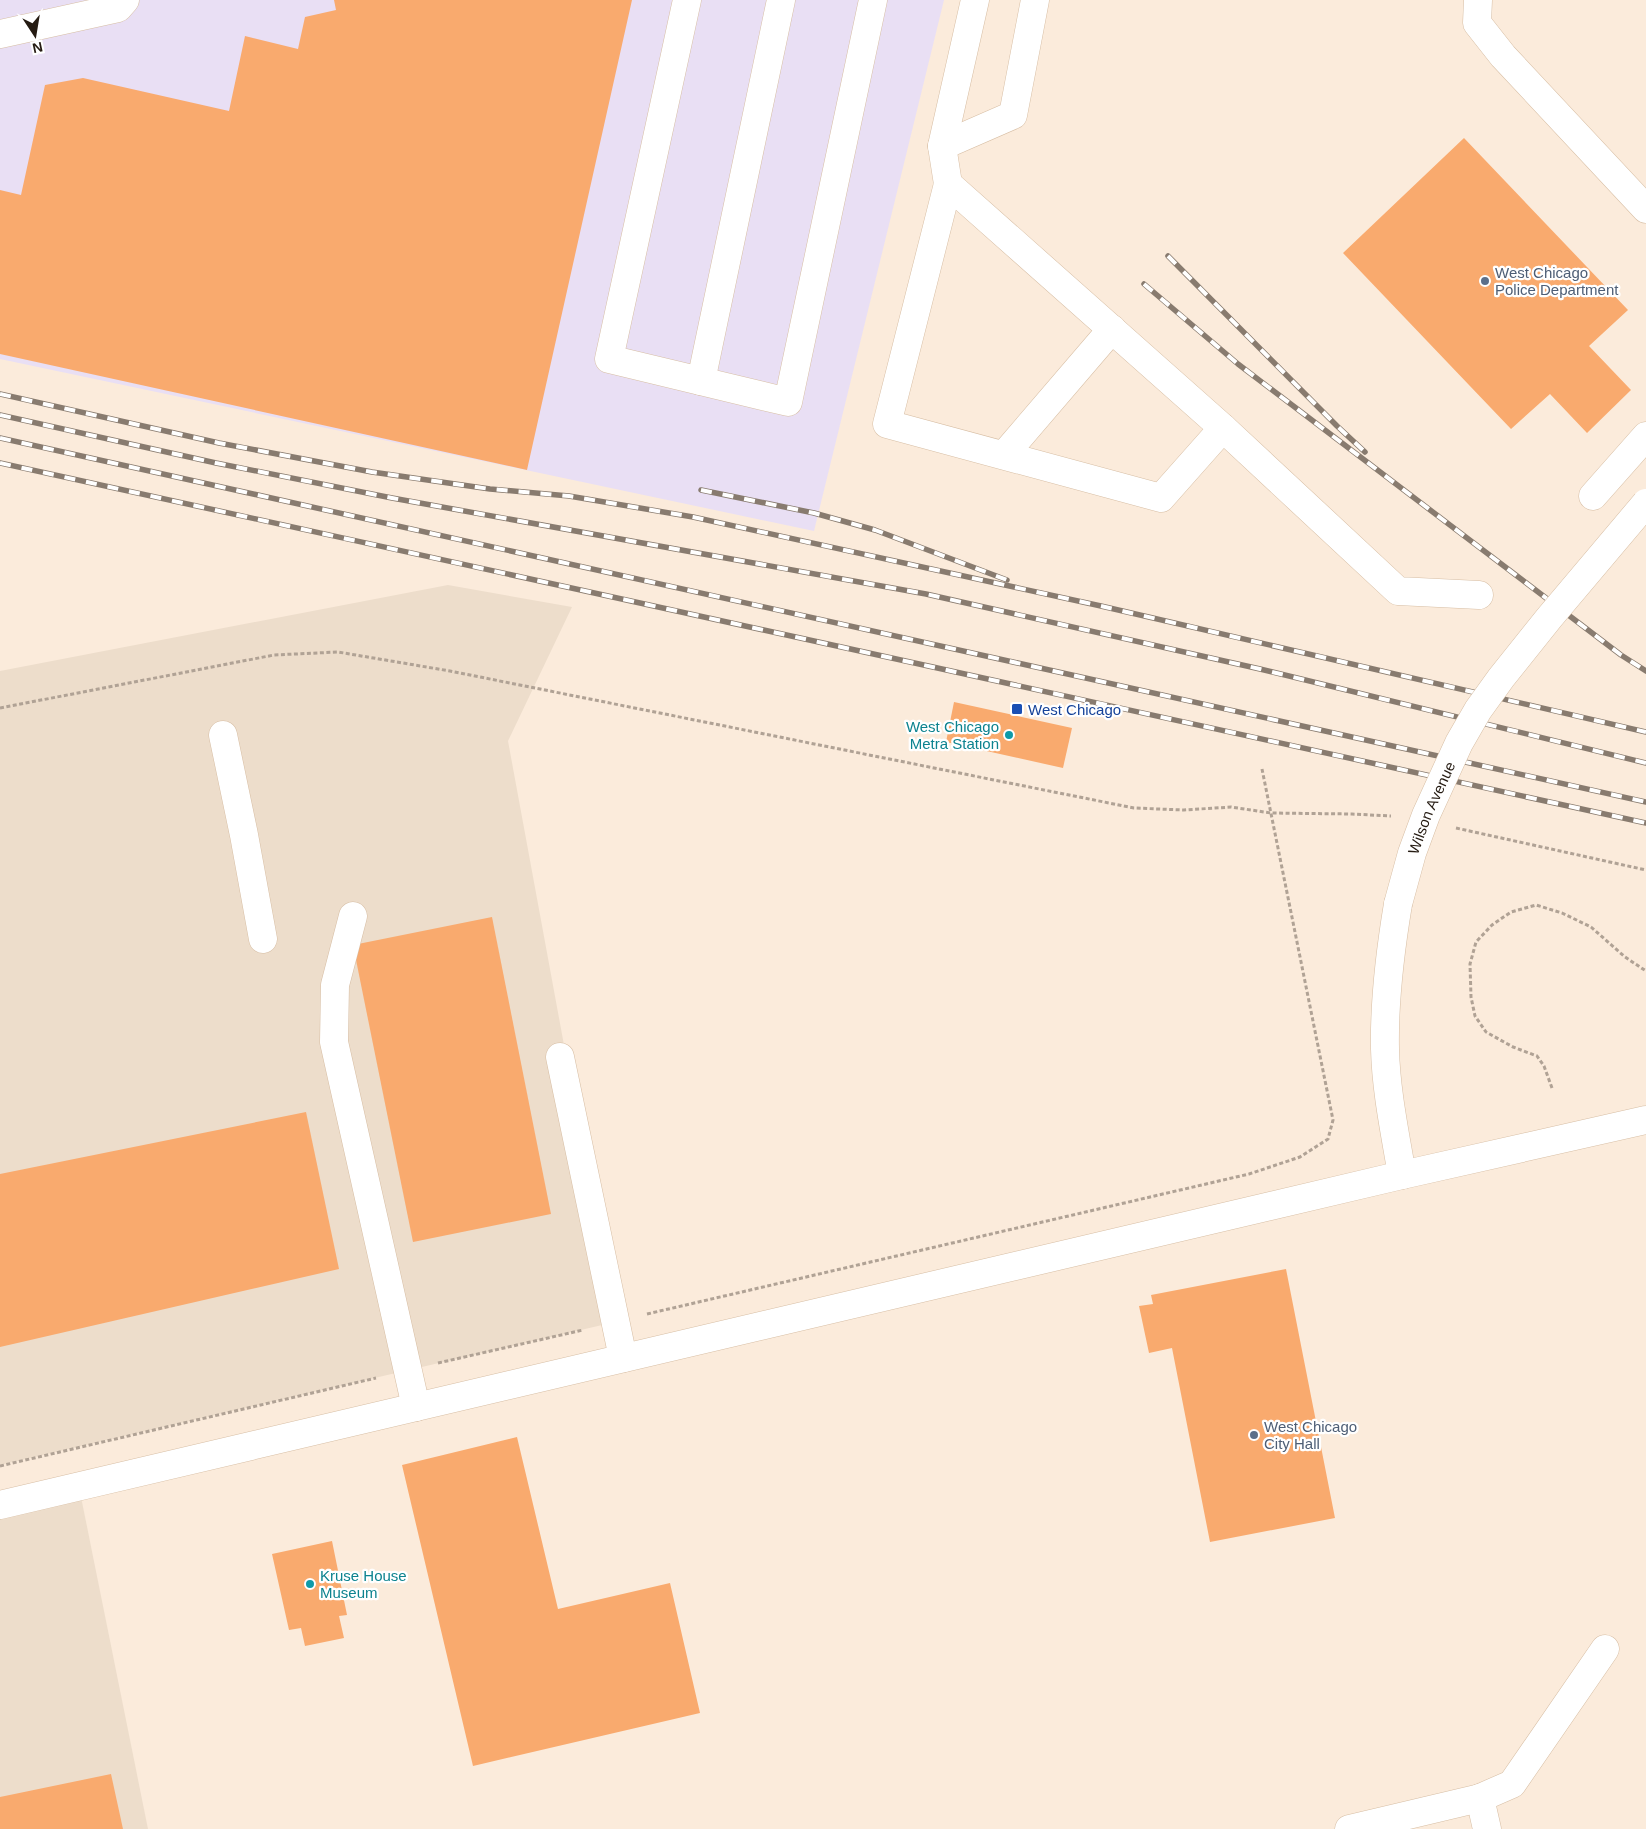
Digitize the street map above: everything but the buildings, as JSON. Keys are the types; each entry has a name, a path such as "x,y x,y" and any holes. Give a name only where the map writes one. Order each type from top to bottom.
{"street":[{"path":"0,34 118,8 125,0"},
{"path":"687,0 609,359 788,402 873,0"},
{"path":"701,381 781,0"},
{"path":"975,0 942,146 948,184 887,424 1161,498 1223,428"},
{"path":"942,146 1013,115 1035,0"},
{"path":"1478,0 1477,23 1503,56 1646,209"},
{"path":"948,184 1223,428 1398,591 1479,595"},
{"path":"1004,455 1112,329"},
{"path":"1593,496 1646,436"},
{"name":"Wilson Avenue","path":"1402,1174 1385,1051 1386,1000 1392,939 1398,904 1412,853 1426,815 1459,743 1478,710 1549,618 1646,504"},
{"path":"223,735 263,939"},
{"path":"353,916 336,985 334,1042 416,1407"},
{"path":"560,1057 624,1358"},
{"path":"0,1505 1402,1174 1646,1120"},
{"path":"1349,1829 1480,1798 1512,1784 1605,1649"},
{"path":"1480,1798 1487,1829"}],"path":[{"path":"0,708 274,655 338,652 470,675 1134,808 1184,810 1231,807 1270,813 1400,816"},
{"path":"0,1466 1248,1174 1300,1157 1328,1138 1333,1120 1262,769"},
{"path":"1447,826 1646,870"},
{"path":"1552,1088 1544,1066 1537,1056 1512,1047 1486,1032 1475,1016 1471,997 1470,964 1476,942 1492,925 1511,912 1536,905 1562,913 1591,927 1625,957 1646,971"}],"shaded area":[{"path":"0,0 944,0 814,531 0,359"},
{"path":"448,585 572,607 508,741 615,1322 0,1465 0,671"},
{"path":"79,1487 148,1829 0,1829 0,1505"}],"railway":[{"path":"1168,256 1365,452"},
{"path":"1144,284 1238,364 1621,655 1646,671"},
{"path":"0,394 219,443 372,472 490,489 569,496 693,517 1101,606 1646,732"},
{"path":"0,415 216,463 392,498 926,594 1260,669 1646,763"},
{"path":"0,438 1646,802"},
{"path":"0,463 1646,823"},
{"path":"701,490 814,513 875,530 1007,580"}],"place":[{"name":"West Chicago Police Department","path":"1485,281"},
{"name":"West Chicago","path":"1017,709"},
{"name":"West Chicago Metra Station","path":"1009,735"},
{"name":"West Chicago City Hall","path":"1254,1435"},
{"name":"Kruse House Museum","path":"310,1584"}]}
